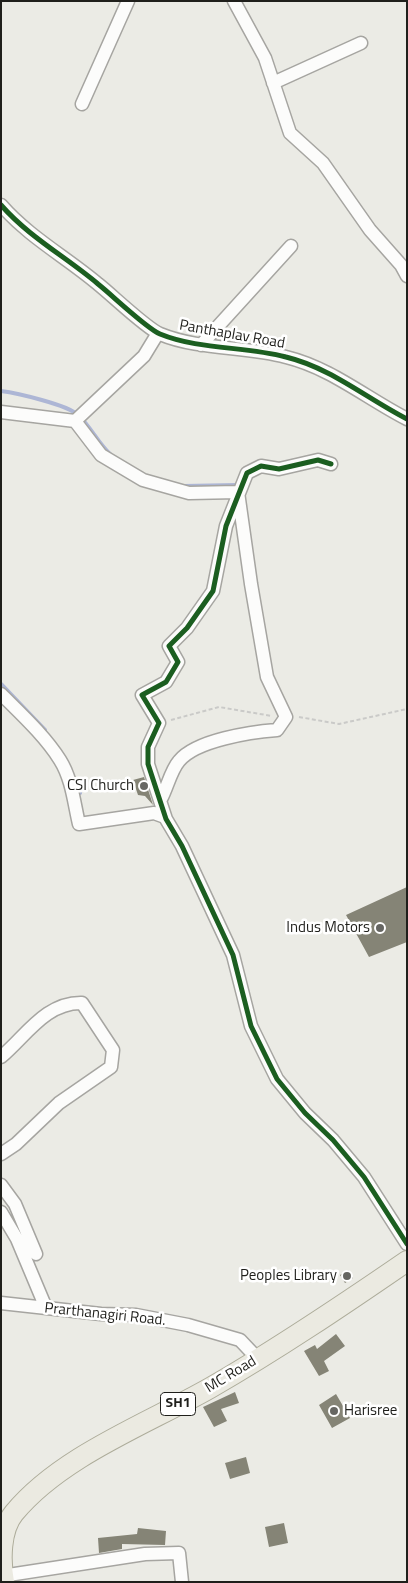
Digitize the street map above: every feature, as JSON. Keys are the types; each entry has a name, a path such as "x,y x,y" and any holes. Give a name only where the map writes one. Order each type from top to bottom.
{"main road":[{"name":"MC Road","path":"3,1579 1,1548 4,1531 13,1514 55,1474 153,1417 209,1389 332,1313 407,1261"}],"street":[{"path":"82,104 128,1"},
{"path":"234,1 265,58 290,133 323,163 370,230 401,265 407,276"},
{"path":"273,83 360,43"},
{"path":"1,205 39,240 77,266 158,333"},
{"path":"201,345 291,246"},
{"name":"Panthaplav Road","path":"75,421 144,356 158,333 201,345 287,357 336,375 386,408 407,419"},
{"path":"1,412 75,421 101,455 143,480 189,493 238,492"},
{"path":"331,464 318,460 279,469 261,466 247,473 226,526 213,591 187,628 169,646 178,662 166,682 142,695 159,723 148,747 148,764 161,799 165,817 182,846 233,955 250,1026 278,1079 305,1113 333,1140 364,1177 407,1244"},
{"path":"161,799 179,760 199,747 231,737 277,730 286,717 267,677 238,492"},
{"path":"1,694 26,719 61,761 72,788 78,824 154,813 165,817"},
{"path":"1,1057 34,1024 56,1007 72,1002 82,1003 113,1050 111,1067 59,1103 16,1144 1,1154"},
{"path":"1,1185 15,1204 36,1254"},
{"path":"1,1212 17,1239 46,1308"},
{"name":"Prarthanagiri Road.","path":"1,1303 101,1314 136,1315 212,1331 240,1340 258,1359"},
{"path":"3,1579 145,1554 179,1553 182,1582"}],"path":[{"path":"159,723 219,707 265,716 339,724 407,709"}],"building":[{"path":"144,777 153,805 145,796 138,795 133,780"},
{"name":"Indus Motors","path":"407,887 407,942 369,957 346,915"},
{"name":"Peoples Library","path":"348,1270 353,1278 345,1283 340,1275"},
{"path":"336,1334 345,1346 324,1361 329,1371 319,1376 304,1351 315,1345 317,1349"},
{"path":"235,1392 239,1403 221,1409 227,1421 214,1427 203,1407"},
{"name":"Harisree","path":"336,1394 350,1418 332,1428 319,1405"},
{"path":"246,1457 250,1473 230,1479 225,1463"},
{"path":"284,1523 288,1543 269,1547 265,1527"},
{"path":"138,1528 166,1531 165,1545 122,1544 122,1549 99,1553 98,1538 137,1534"}],"waterway":[{"path":"1,391 42,400 72,411 83,420 110,454"},
{"path":"184,486 237,485"},
{"path":"1,684 45,730"},
{"path":"75,781 80,793"}],"cycle path":[{"path":"1,205 23,227 86,274 154,331 190,343 255,351 302,362 333,376 407,419"},
{"path":"331,464 318,460 279,469 261,466 247,473 226,526 213,591 187,628 169,646 178,662 166,682 142,695 159,723 148,747 148,764 166,819 182,846 233,955 251,1026 277,1079 305,1113 333,1140 364,1177 407,1244"}],"place":[{"name":"CSI Church","path":"144,786"},
{"name":"Indus Motors","path":"380,928"},
{"name":"Peoples Library","path":"347,1276"},
{"name":"Harisree","path":"334,1411"}]}
